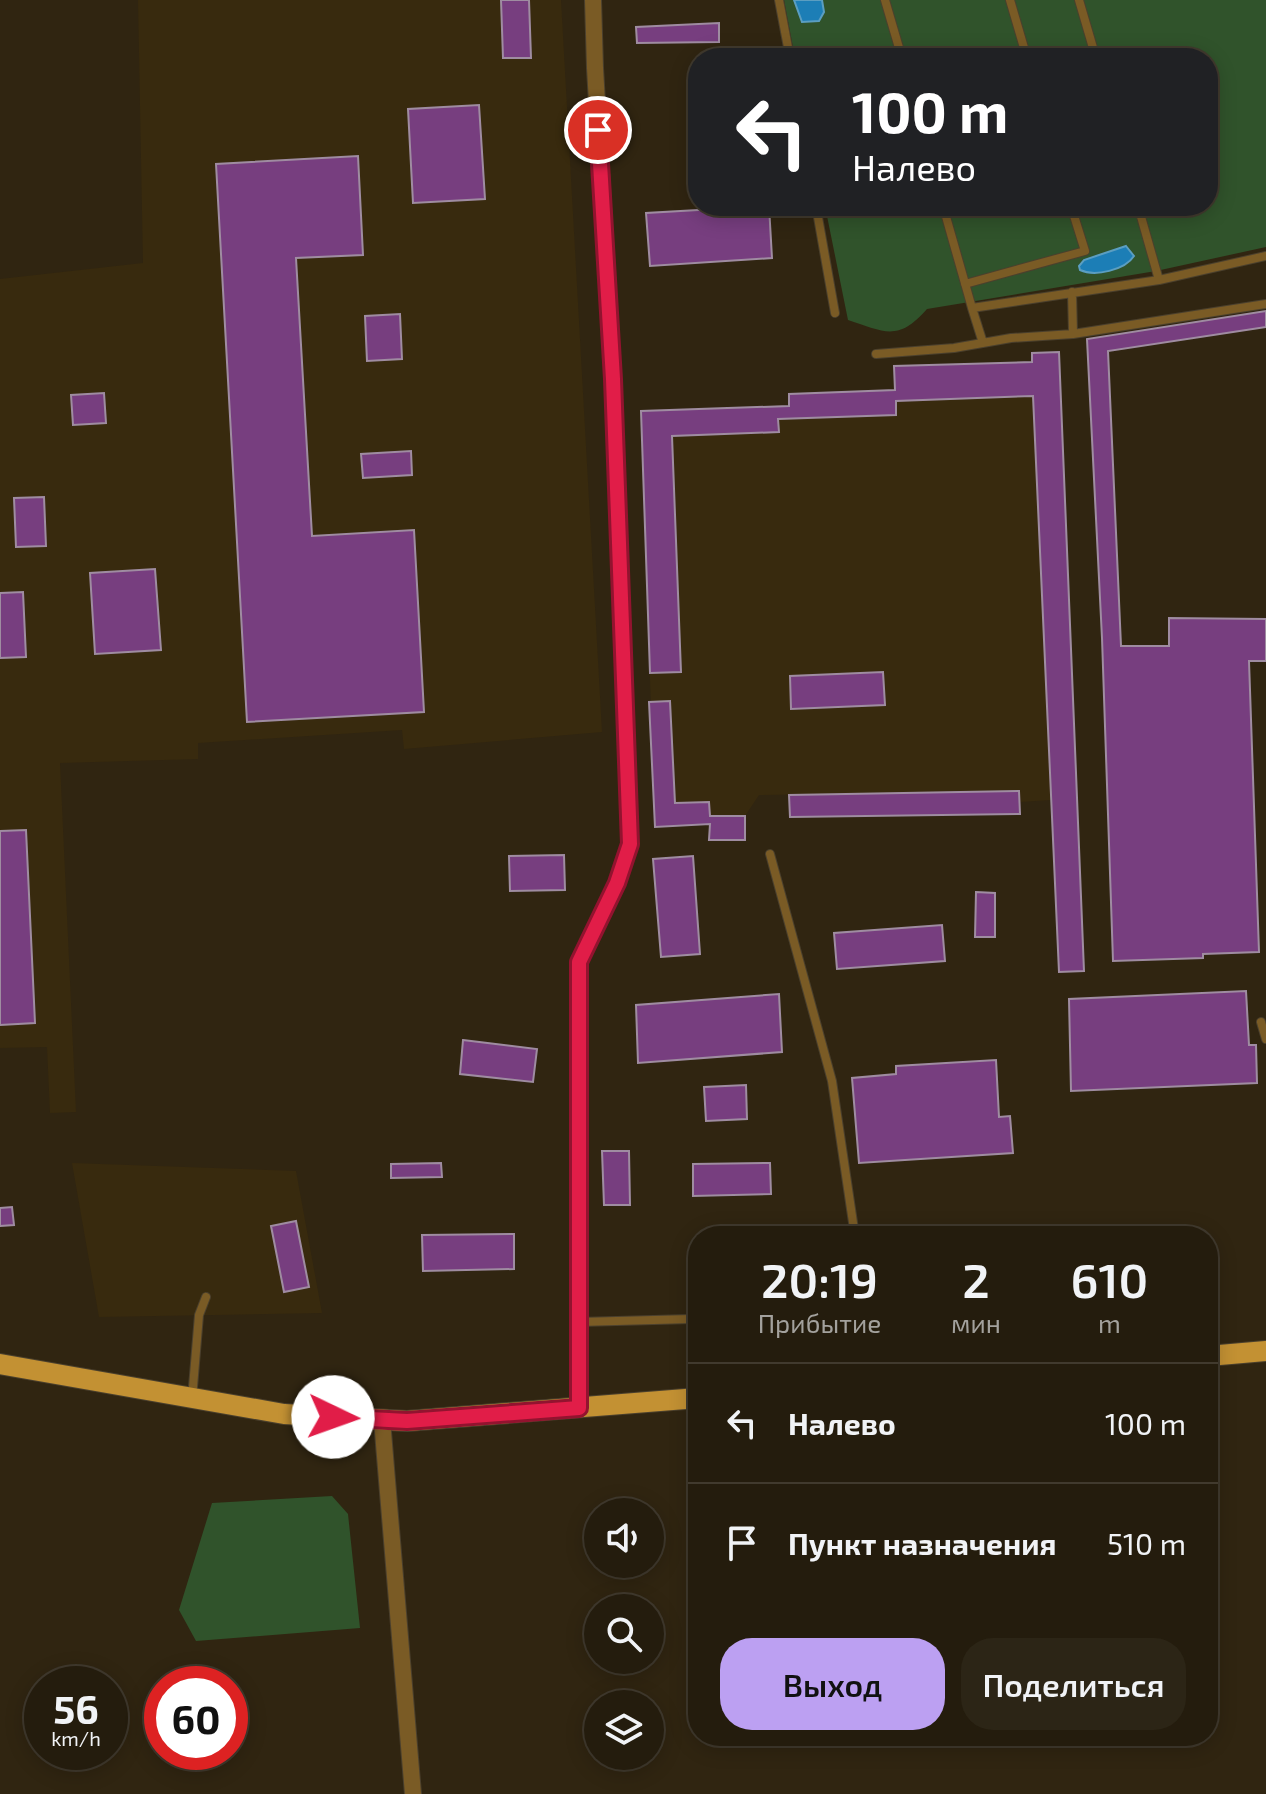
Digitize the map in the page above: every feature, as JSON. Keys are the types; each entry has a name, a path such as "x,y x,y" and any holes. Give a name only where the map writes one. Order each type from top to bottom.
{"main road":[{"path":"1218,1355 1266,1351"},
{"path":"0,1364 284,1414 382,1420 407,1421 688,1399"}],"street":[{"path":"579,1408 579,962 617,883 630,844 613,379 593,0"},
{"path":"382,1420 413,1794"}],"lane":[{"path":"779,0 788,48"},
{"path":"885,0 899,48"},
{"path":"1010,0 1024,48"},
{"path":"1079,0 1093,48"},
{"path":"818,216 835,313"},
{"path":"946,216 983,343"},
{"path":"965,284 1085,251 1074,216"},
{"path":"1141,216 1159,280"},
{"path":"972,308 1159,280 1266,256"},
{"path":"1072,292 1073,334"},
{"path":"876,354 1073,334 1266,304"},
{"path":"770,854 832,1081 854,1226"},
{"path":"1261,1022 1266,1039"},
{"path":"192,1399 199,1315 206,1297"},
{"path":"579,1322 688,1319"}],"shaded area":[{"path":"138,0 561,0 602,732 404,749 402,730 198,743 198,759 60,763 76,1112 50,1113 47,1047 0,1048 0,279 143,263"},
{"path":"1033,396 1051,800 1020,802 1019,791 759,795 745,816 710,816 710,824 655,827 641,411 778,406 779,419 896,415 896,401"},
{"path":"72,1163 296,1171 322,1313 99,1317"}],"green space":[{"path":"784,0 1266,0 1266,247 1156,271 927,309 899,330 882,330 848,320 827,216 1218,216 1218,48 793,48"},
{"path":"332,1496 348,1514 360,1628 196,1641 179,1610 212,1503"}],"water":[{"path":"794,0 822,0 824,12 819,21 802,22"},
{"path":"1126,246 1134,256 1124,265 1101,272 1080,270 1079,266 1084,260"}],"building":[{"path":"501,0 529,0 531,58 503,58"},
{"path":"719,23 719,42 637,43 636,27"},
{"path":"479,105 485,199 413,203 408,109"},
{"path":"358,156 363,255 296,258 312,536 414,530 424,712 247,722 216,164"},
{"path":"688,211 688,216 770,216 772,258 650,266 646,213"},
{"path":"1266,311 1266,327 1108,351 1121,646 1169,646 1169,618 1266,619 1266,661 1249,661 1259,952 1203,954 1203,958 1113,961 1102,638 1087,339"},
{"path":"400,314 402,359 367,361 365,316"},
{"path":"1059,352 1084,971 1059,972 1033,396 896,401 896,415 778,419 779,432 672,436 681,672 650,673 641,411 789,406 789,394 895,390 894,366 1032,362 1032,353"},
{"path":"104,393 106,423 73,425 71,395"},
{"path":"411,451 412,475 363,478 361,454"},
{"path":"44,497 46,546 16,547 14,498"},
{"path":"155,569 161,650 95,654 90,573"},
{"path":"23,592 26,657 0,658 0,593"},
{"path":"883,672 885,705 791,709 790,676"},
{"path":"670,701 675,803 709,802 710,816 745,816 745,840 709,840 710,824 655,827 649,702"},
{"path":"1019,791 1020,814 790,817 789,795"},
{"path":"26,830 35,1023 0,1025 0,831"},
{"path":"564,855 565,890 510,891 509,856"},
{"path":"693,856 700,954 661,957 653,859"},
{"path":"976,892 995,893 995,937 975,937"},
{"path":"942,925 945,961 837,969 834,933"},
{"path":"1246,991 1249,1045 1256,1045 1257,1083 1071,1091 1069,999"},
{"path":"779,994 782,1052 638,1063 636,1005"},
{"path":"463,1040 537,1049 533,1082 460,1074"},
{"path":"996,1060 999,1117 1010,1116 1013,1153 859,1163 852,1078 896,1074 896,1066"},
{"path":"746,1085 747,1119 706,1121 704,1087"},
{"path":"602,1151 629,1151 630,1205 604,1205"},
{"path":"441,1163 442,1177 391,1178 391,1164"},
{"path":"770,1163 771,1194 693,1196 693,1164"},
{"path":"12,1207 14,1225 0,1226 0,1208"},
{"path":"296,1221 309,1287 284,1292 271,1226"},
{"path":"514,1234 514,1269 423,1271 422,1235"}],"route":[{"path":"333,1417 407,1421 579,1408 579,962 617,883 630,844 613,379 598,130"}]}
